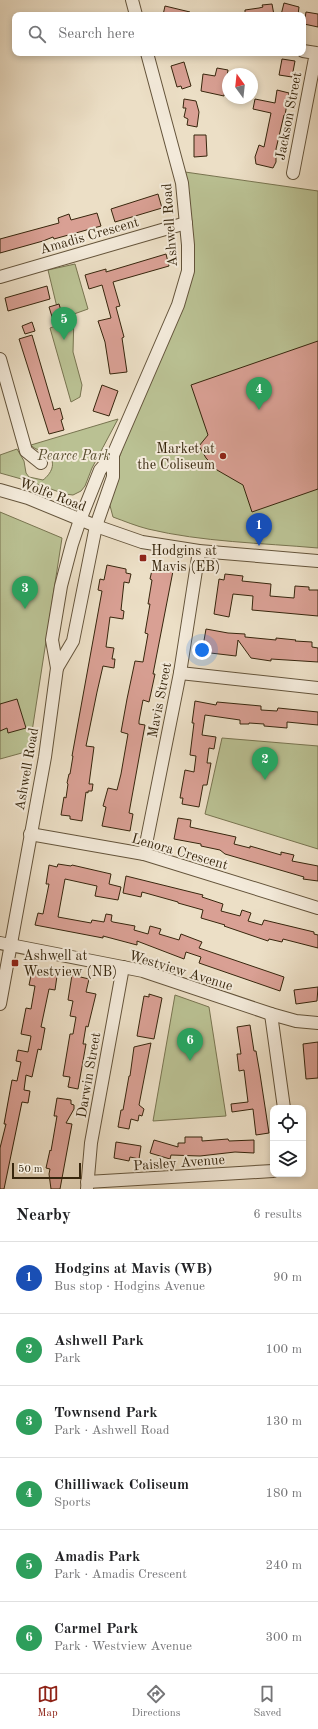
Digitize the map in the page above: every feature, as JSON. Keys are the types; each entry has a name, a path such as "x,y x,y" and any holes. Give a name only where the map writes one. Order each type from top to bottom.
{"street":[{"path":"132,0 135,12"},
{"name":"Jackson Street","path":"292,174 316,53 306,51"},
{"name":"Ashwell Road","path":"0,1004 5,944 30,834 45,757 57,668 52,640 61,586 80,520 100,470 113,455 175,313 186,284 189,259 180,170 148,56"},
{"name":"Amadis Crescent","path":"0,277 186,223"},
{"path":"0,359 26,451 41,463"},
{"name":"Ashwell Road","path":"57,668 73,641 96,526 113,477 113,455"},
{"name":"Wolfe Road","path":"0,490 28,498 80,520 142,542 199,551 318,561"},
{"name":"Mavis Street","path":"144,854 180,673 199,551"},
{"path":"180,673 318,688"},
{"name":"Lenora Crescent","path":"30,834 144,854 313,908 318,908"},
{"name":"Westview Avenue","path":"5,944 143,971 271,1014 296,1021 318,1023"},
{"name":"Darwin Street","path":"87,1186 91,1143 123,967"},
{"path":"271,1014 284,1105"},
{"name":"Paisley Avenue","path":"87,1186 270,1171"}],"green space":[{"path":"185,172 318,191 318,548 232,542 189,537 148,529 113,517 108,498 117,464 137,407 183,301"},
{"path":"75,264 88,309 74,314 73,352 82,385 80,397 71,402 50,328 61,324 48,270"},
{"name":"Pearce Park","path":"118,419 92,468 85,486 81,491 73,495 65,494 0,473 0,455 17,449 24,461 26,473 29,477 43,480 52,468 51,458 46,453 31,445"},
{"path":"0,512 62,538 29,751 0,759"},
{"path":"222,738 318,746 318,849 205,814"},
{"path":"175,995 209,1007 226,1116 153,1121"}],"building":[{"path":"284,3 299,7 298,12 282,12"},
{"path":"272,4 273,12 245,12 245,10 263,7 262,5"},
{"path":"165,6 190,12 164,12"},
{"path":"306,12 318,14 318,27 306,24"},
{"path":"282,59 295,61 292,77 279,75"},
{"path":"184,62 191,86 182,89 181,86 177,87 171,66"},
{"path":"217,68 222,69 222,96 201,91 203,74 215,76"},
{"path":"277,90 289,93 276,149 276,162 273,168 256,164 255,157 259,145 264,147 271,113 253,109 254,104 258,104 258,100 275,103"},
{"path":"184,99 196,101 199,112 197,127 187,125 188,119 184,117 186,108 183,108"},
{"path":"194,135 206,135 207,156 194,157"},
{"path":"158,194 162,208 115,222 111,209"},
{"path":"97,213 101,226 54,239 53,237 0,253 0,239 59,223 58,218 69,214 71,220"},
{"path":"166,254 169,266 113,282 120,306 116,307 124,337 122,338 127,372 110,374 105,342 98,321 111,318 102,285 89,289 85,275 106,269 106,272"},
{"path":"47,286 50,299 8,311 5,298"},
{"path":"59,304 63,317 53,320 49,307"},
{"path":"32,322 35,331 25,334 22,326"},
{"path":"32,335 54,410 60,408 63,419 61,420 64,430 49,434 19,339"},
{"path":"318,341 318,489 252,512 243,485 217,470 206,458 199,446 208,435 191,385"},
{"path":"102,385 118,391 109,416 93,411"},
{"path":"107,565 126,569 126,573 131,574 129,583 124,582 121,610 124,611 123,619 110,617 106,647 114,648 112,659 115,659 114,668 103,666 97,692 86,746 94,747 89,784 93,784 92,791 88,791 88,793 86,792 82,821 70,819 70,816 61,815 64,797 66,798 67,783 70,774 102,591 98,590 100,579 104,580"},
{"path":"156,568 173,571 149,702 143,700 139,721 139,724 145,725 129,813 133,814 130,831 102,826 106,807 103,806 108,788 117,790 121,774 128,734 121,732 135,661 143,662 148,634 145,633 150,604 148,604 152,580 150,579 152,570 156,571"},
{"path":"225,574 243,576 242,581 271,584 270,596 294,598 295,586 309,587 309,590 318,590 318,616 252,610 253,596 233,594 229,617 214,614 219,579 224,580"},
{"path":"206,629 245,634 245,637 276,640 276,638 312,642 312,647 318,648 318,662 271,659 271,661 251,658 238,640 236,656 202,652"},
{"path":"17,699 26,728 8,733 7,728 0,731 0,704"},
{"path":"195,701 216,705 217,702 261,706 261,710 277,711 278,708 318,712 318,725 287,722 287,728 264,726 264,724 240,724 240,720 205,715 202,735 216,737 214,749 209,748 207,763 211,763 207,785 203,785 199,807 182,804 183,798 180,798 185,770 194,772 196,756 190,755"},
{"path":"178,818 191,820 190,827 236,837 234,844 250,848 250,846 281,855 281,852 294,855 292,861 318,866 318,881 303,879 304,877 225,854 220,850 201,846 201,844 174,839"},
{"path":"58,864 72,865 111,874 109,884 121,887 118,900 95,896 97,886 65,879 58,917 91,923 92,920 104,922 106,914 112,915 111,921 113,922 135,926 134,930 148,934 150,926 161,929 159,934 179,940 181,934 202,942 199,948 284,977 280,991 199,963 201,957 186,952 184,959 137,941 137,945 103,936 103,938 35,925 38,913 43,914 49,884 46,884 49,865 57,867"},
{"path":"126,876 203,895 202,897 223,904 221,911 240,916 242,910 251,913 248,921 262,925 264,920 314,932 314,934 318,935 318,948 283,939 282,942 269,939 268,941 201,918 203,910 142,892 141,897 123,893"},
{"path":"32,971 57,976 55,990 49,989 41,1027 45,1028 41,1050 38,1049 32,1077 26,1075 24,1090 30,1091 28,1103 22,1102 4,1189 0,1189 0,1148 6,1124 4,1124 12,1080 17,1081 21,1062 16,1061 18,1050 28,1052 31,1036 21,1034 26,1008 31,1009 35,986 29,985"},
{"path":"72,975 89,979 86,992 96,994 88,1027 86,1026 83,1044 86,1044 78,1089 68,1087 70,1077 63,1076 70,1034 73,1034 76,1017 70,1016 73,1001 68,1000"},
{"path":"318,987 317,1001 296,1004 294,990"},
{"path":"149,994 162,998 154,1039 137,1036 144,996 149,997"},
{"path":"250,1025 254,1051 256,1051 269,1133 256,1135 253,1109 232,1112 231,1104 248,1102 244,1070 239,1071 237,1054 241,1054 237,1027"},
{"path":"318,1042 318,1078 306,1079 303,1044"},
{"path":"151,1043 139,1105 144,1109 142,1116 139,1115 138,1121 131,1119 129,1129 118,1127 130,1076 134,1047"},
{"path":"57,1098 71,1100 71,1104 74,1105 74,1109 66,1123 72,1124 60,1189 51,1189 49,1174 50,1169 46,1168 50,1150 51,1151 57,1116 54,1116"},
{"path":"185,1137 202,1137 202,1141 228,1139 229,1141 254,1140 254,1153 235,1152 200,1156 171,1155 170,1159 150,1153 154,1140 178,1147 178,1143 185,1143"},
{"path":"116,1142 141,1146 139,1159 130,1157 129,1161 114,1158"}],"place":[{"name":"Amadis Park","path":"64,340"},
{"name":"Chilliwack Coliseum","path":"259,410"},
{"name":"Market at the Coliseum","path":"223,456"},
{"name":"Hodgins at Mavis (WB)","path":"259,546"},
{"name":"Hodgins at Mavis (EB)","path":"143,558"},
{"name":"Townsend Park","path":"25,609"},
{"name":"Ashwell Park","path":"265,780"},
{"name":"Ashwell at Westview (NB)","path":"15,963"},
{"name":"Carmel Park","path":"190,1061"}]}
